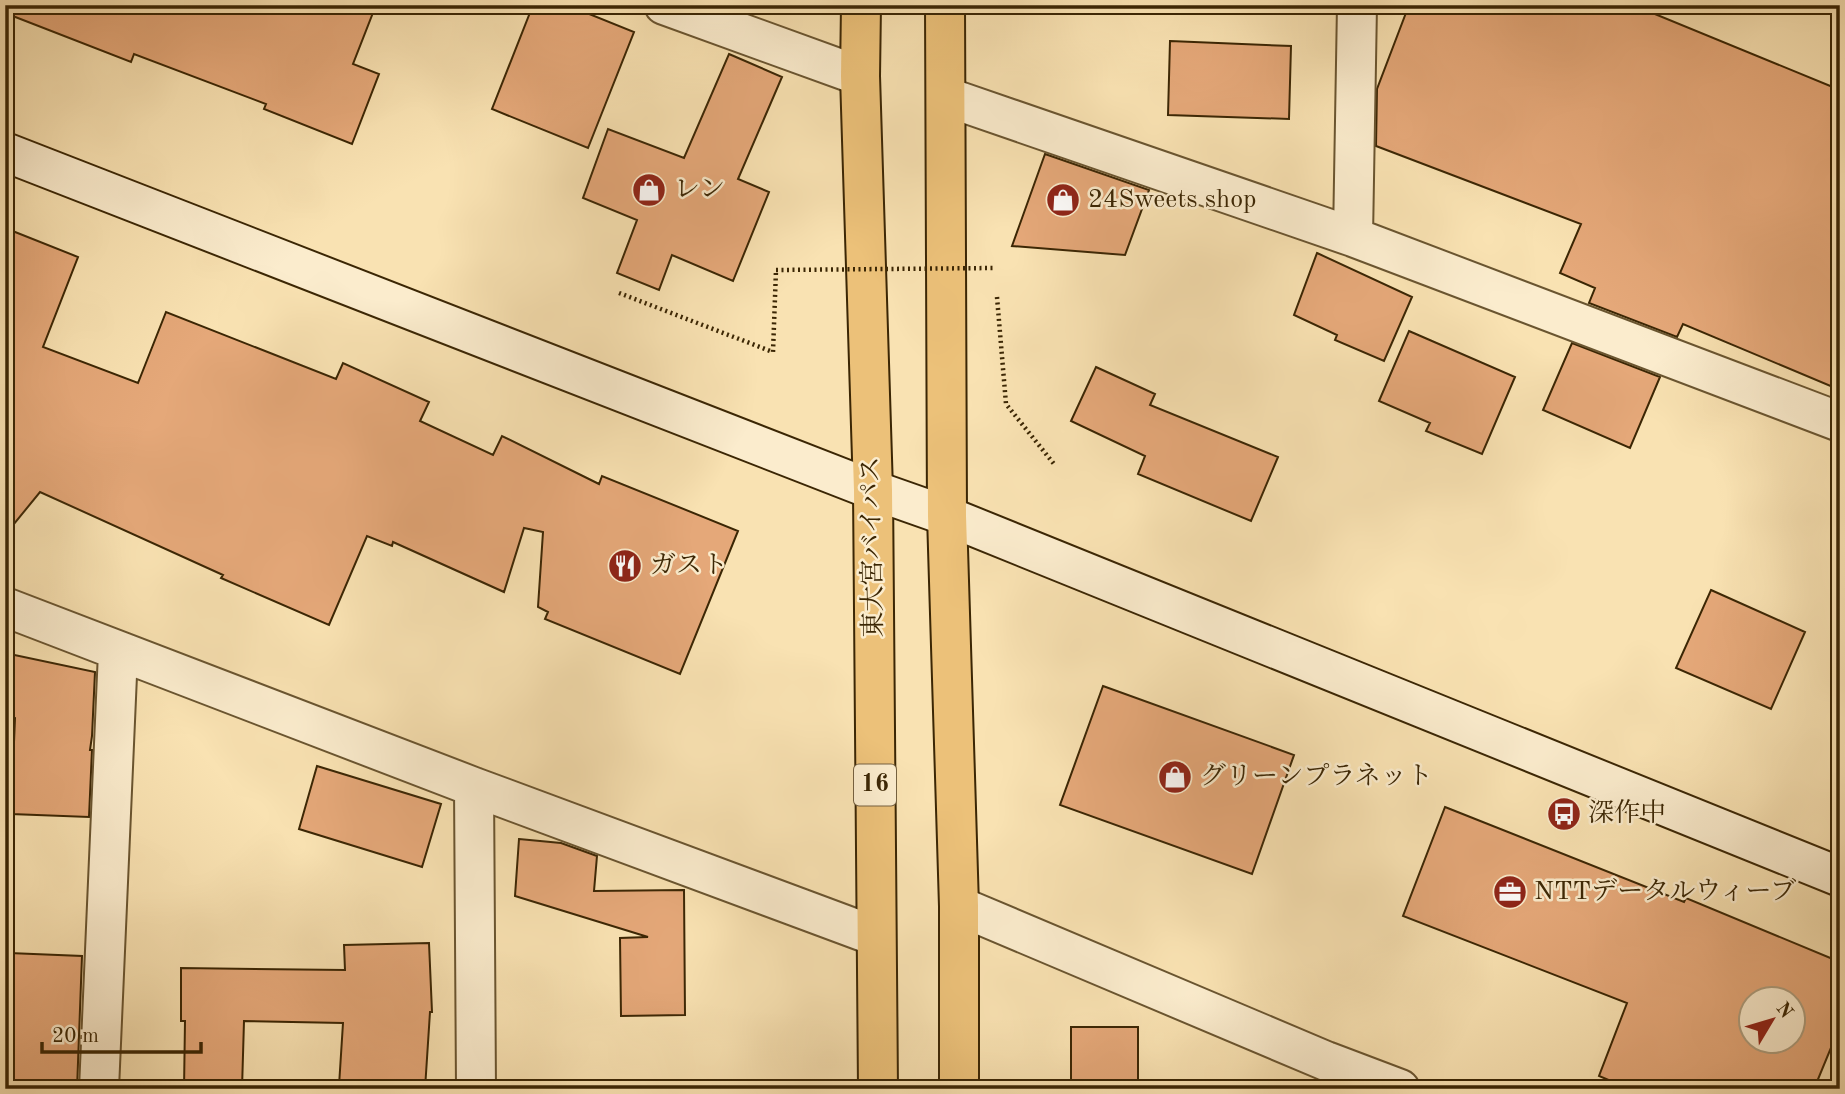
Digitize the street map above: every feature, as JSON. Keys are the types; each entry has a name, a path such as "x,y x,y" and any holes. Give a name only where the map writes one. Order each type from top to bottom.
{"highway":[{"name":"東大宮バイパス","path":"861,5 860,76 873,490 878,1089"},
{"path":"946,5 947,516 959,906 959,1089"}],"street":[{"path":"664,5 860,76"},
{"path":"1353,237 1357,5"},
{"path":"947,97 1353,237 1840,422"},
{"path":"5,152 873,490 947,516 1840,877"},
{"path":"5,607 474,787 875,936"},
{"path":"99,1089 118,652"},
{"path":"474,787 476,1089"},
{"path":"959,906 1327,1075 1400,1089"}],"path":[{"path":"619,293 773,352 776,270 995,268"},
{"path":"997,296 1006,404 1054,464"}],"building":[{"path":"5,5 376,5 353,64 379,74 352,144 264,109 266,104 134,54 131,62 5,13"},
{"path":"533,5 567,5 634,32 588,148 492,109"},
{"path":"1409,5 1633,5 1840,90 1840,390 1683,324 1677,337 1589,303 1595,288 1560,273 1581,224 1376,146 1377,89"},
{"path":"1170,41 1291,46 1289,119 1168,115"},
{"path":"729,54 782,77 738,179 769,192 733,281 672,255 659,290 617,273 637,220 583,198 608,129 684,158"},
{"path":"1045,154 1149,190 1125,255 1012,246"},
{"path":"5,228 78,257 43,347 138,383 166,312 336,379 343,363 429,402 420,421 493,455 502,436 599,484 602,476 738,531 680,674 545,619 548,612 538,607 543,532 524,528 504,592 393,542 392,546 367,536 329,625 221,578 223,575 40,492 5,535"},
{"path":"1317,253 1412,297 1384,361 1335,340 1337,335 1294,315"},
{"path":"1409,331 1515,377 1482,454 1426,431 1430,423 1379,401"},
{"path":"1572,343 1660,377 1630,448 1543,410"},
{"path":"1096,367 1155,394 1150,405 1278,457 1251,521 1138,474 1145,456 1071,421"},
{"path":"1711,590 1805,632 1771,709 1676,668"},
{"path":"5,653 95,672 89,817 11,814 15,718 5,716"},
{"path":"1103,686 1294,755 1252,874 1060,805"},
{"path":"317,766 441,804 422,867 299,829"},
{"path":"1445,807 1684,902 1686,898 1840,962 1840,1026 1814,1089 1630,1089 1599,1076 1627,1003 1403,916"},
{"path":"519,839 561,843 597,856 594,891 684,890 685,1015 621,1016 620,938 648,937 515,896"},
{"path":"429,943 432,1012 425,1089 339,1086 343,1023 244,1021 242,1089 184,1089 185,1021 181,1021 181,968 345,970 344,945"},
{"path":"9,953 82,956 77,1089 5,1089"},
{"path":"1071,1027 1138,1027 1138,1089 1071,1089"}],"place":[{"name":"レン","path":"649,190"},
{"name":"24Sweets shop","path":"1063,200"},
{"name":"ガスト","path":"625,566"},
{"name":"グリーンプラネット","path":"1175,777"},
{"name":"深作中","path":"1564,814"},
{"name":"NTTデータルウィーブ","path":"1510,892"}]}
